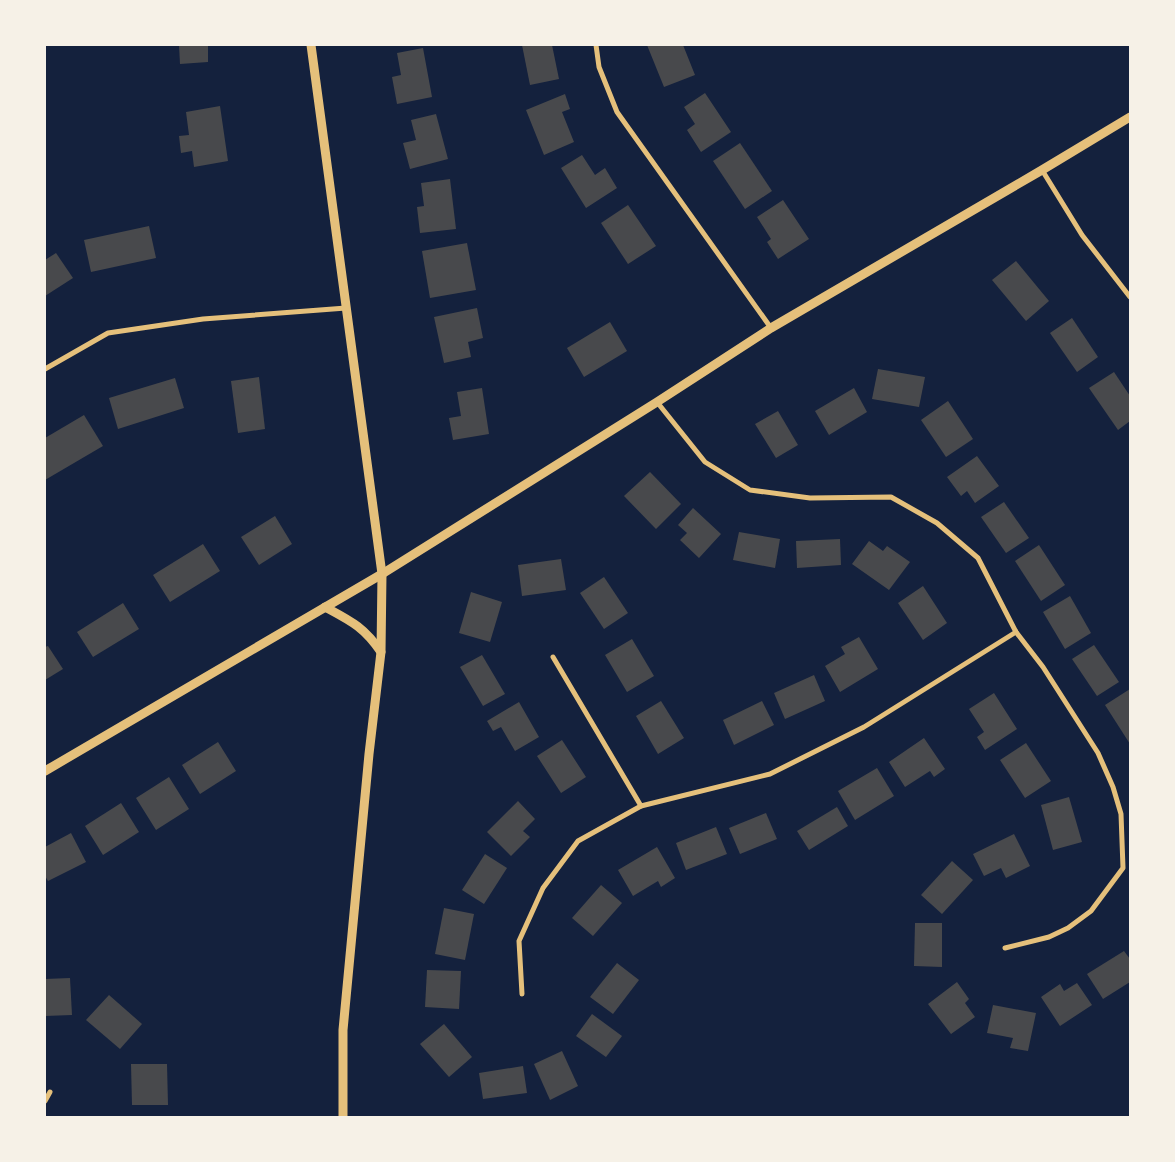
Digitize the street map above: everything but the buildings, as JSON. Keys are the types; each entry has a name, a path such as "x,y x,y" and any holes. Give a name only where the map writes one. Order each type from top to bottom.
{"street":[{"path":"311,45 382,574 381,652 369,754 343,1030 343,1117"},
{"path":"596,45 599,68 617,112 771,328"},
{"path":"45,771 382,574 657,402 771,328 1130,117"},
{"path":"1042,170 1082,235 1130,297"},
{"path":"45,369 108,333 203,319 346,308"},
{"path":"657,402 705,462 750,490 810,498 891,497 937,523 978,558 1016,632 1043,667 1098,753 1113,787 1121,814 1123,868 1091,911 1068,928 1049,937 1004,948"},
{"path":"325,607 358,625 370,636 381,652"},
{"path":"522,994 519,941 543,888 578,841 641,806 770,774 864,728 1016,632"},
{"path":"553,657 641,806"},
{"path":"45,1101 50,1092"}]}
